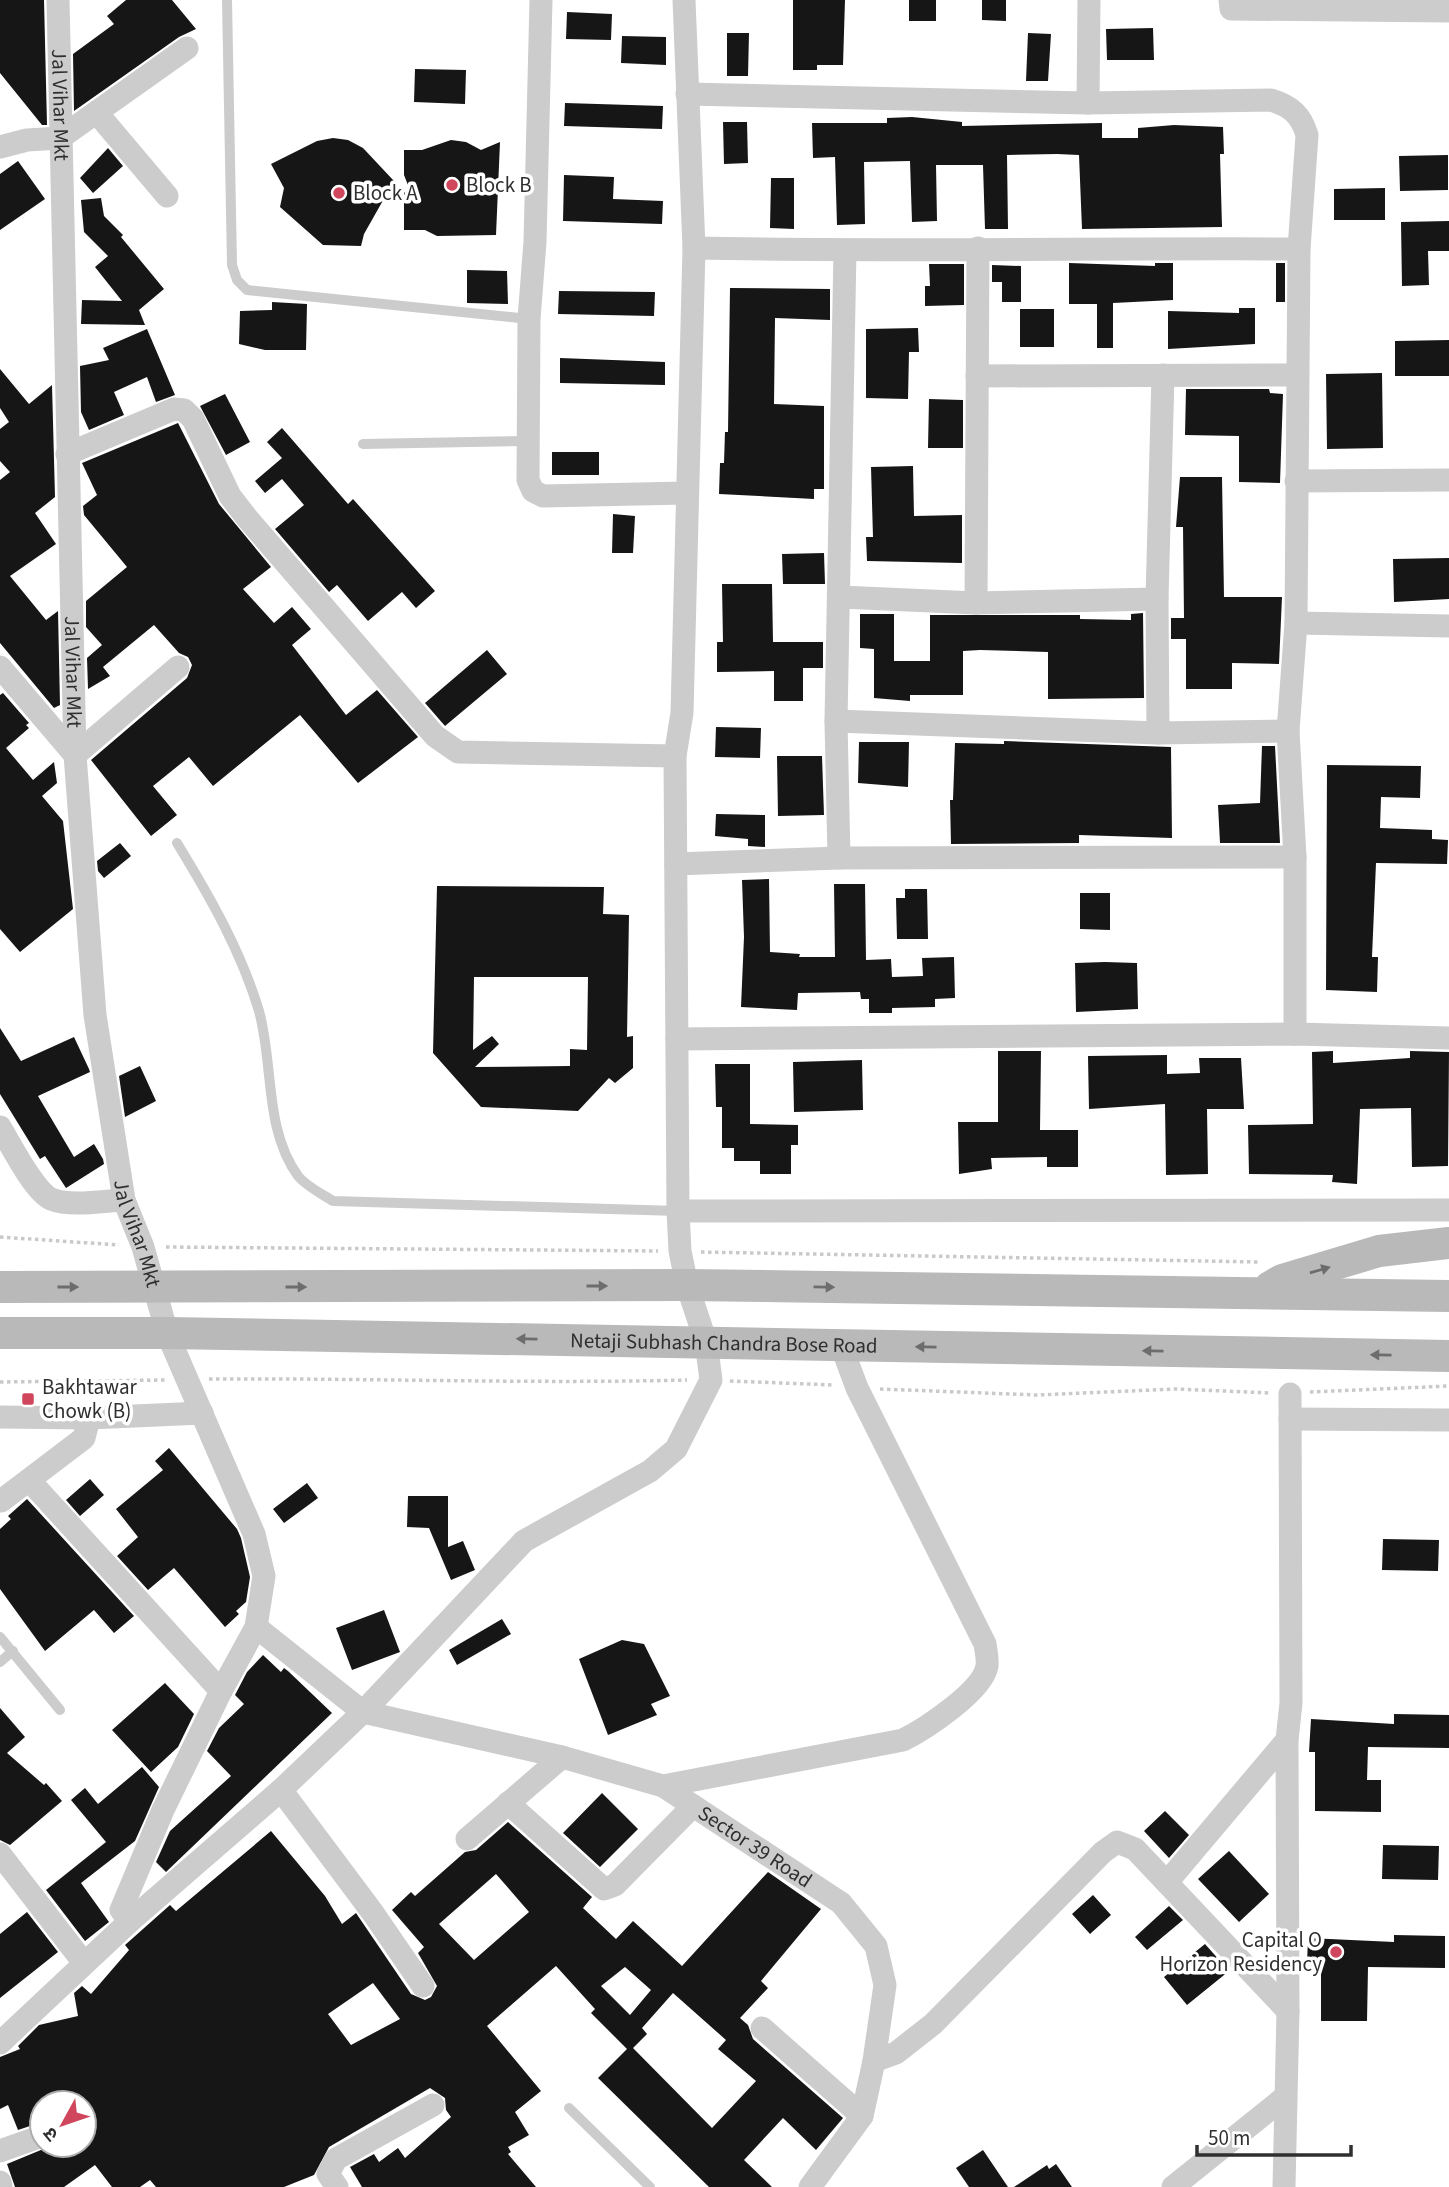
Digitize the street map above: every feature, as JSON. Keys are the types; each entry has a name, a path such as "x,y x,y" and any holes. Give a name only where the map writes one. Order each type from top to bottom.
{"main road":[{"path":"1256,1294 1282,1280 1379,1251 1449,1242"},
{"path":"0,1287 687,1285 1449,1296"},
{"name":"Netaji Subhash Chandra Bose Road","path":"0,1333 167,1333 1447,1357"}],"street":[{"name":"Jal Vihar Mkt","path":"58,0 75,755 95,1015 124,1200 156,1287 167,1333 254,1534 264,1576 256,1628"},
{"path":"541,0 535,242 529,319 526,441 528,480 534,491 543,496 686,493"},
{"path":"0,2043 130,1920 281,1790 363,1712 524,1541 650,1471 668,1457 711,1380 706,1342 687,1285 680,1251 678,1211 675,756 682,713 694,248 684,0"},
{"path":"1088,103 1089,0"},
{"path":"1230,0 1231,9 1449,11"},
{"path":"0,147 27,140 60,138 187,48"},
{"path":"687,94 1088,103 1271,100 1286,104 1302,120 1307,135 1298,249 1296,623 1288,731 1295,858 1295,1034"},
{"path":"97,113 167,196"},
{"path":"694,248 845,251 978,248 1298,249"},
{"path":"976,603 978,248"},
{"path":"839,858 836,721 845,251"},
{"path":"977,376 1296,374"},
{"path":"1158,733 1157,599 1163,375"},
{"path":"67,454 174,409 184,410 193,419 230,496 435,736 458,752 675,756"},
{"path":"1296,481 1449,480"},
{"path":"840,597 976,603 1157,599"},
{"path":"1296,623 1449,626"},
{"path":"0,667 75,755 178,667"},
{"path":"836,721 1158,733 1288,731"},
{"path":"676,864 839,858 1295,858"},
{"path":"677,1039 1295,1034 1449,1038"},
{"path":"0,1126 37,1186 50,1198 63,1202 124,1200"},
{"path":"678,1211 1449,1210"},
{"path":"663,1786 903,1740 926,1728 981,1681 988,1665 985,1644 857,1388 841,1345"},
{"path":"1284,2187 1288,2011 1287,1740 1291,1703 1290,1394"},
{"path":"0,1417 89,1418 202,1413"},
{"path":"1,1501 84,1438 89,1418"},
{"path":"1290,1419 1449,1420"},
{"path":"29,1480 221,1691"},
{"path":"130,1920 121,1910 140,1860 221,1691 256,1628 363,1712"},
{"name":"Sector 39 Road","path":"363,1712 562,1757 663,1786 841,1903 876,1947 885,1984 874,2061 862,2116 810,2187"},
{"path":"1168,1881 1287,1740"},
{"path":"467,1839 562,1757"},
{"path":"281,1790 373,1913 423,1986"},
{"path":"508,1803 604,1889 615,1885 694,1806"},
{"path":"874,2061 904,2048 933,2024 1102,1852 1116,1842 1135,1849 1168,1881 1288,2011"},
{"path":"0,1854 84,1963"},
{"path":"762,2028 862,2116"},
{"path":"1173,2187 1285,2097"},
{"path":"337,2187 328,2174 336,2159 433,2105"},
{"path":"0,2151 28,2141"}],"lane":[{"path":"227,0 232,265 237,279 247,290 529,319"},
{"path":"363,444 526,441"},
{"path":"177,843 220,917 240,959 260,1013 279,1143 300,1178 333,1201 678,1211"},
{"path":"0,1637 60,1710"},
{"path":"0,1662 13,1651"},
{"path":"569,2108 650,2187"}],"path":[{"path":"0,1237 143,1247 680,1251 1271,1263"}],"building":[{"path":"0,0 44,0 47,125 42,125 0,73"},
{"path":"126,0 172,0 196,29 179,37 74,111 73,54 114,24 107,16"},
{"path":"793,0 845,0 843,65 817,65 817,70 793,70"},
{"path":"909,0 936,0 936,21 909,21"},
{"path":"982,0 1006,0 1006,21 982,20"},
{"path":"567,12 612,14 611,40 566,39"},
{"path":"1153,28 1154,60 1107,60 1106,29"},
{"path":"727,33 749,33 748,76 727,76"},
{"path":"1028,33 1051,34 1048,81 1026,81"},
{"path":"622,36 666,37 666,65 621,63"},
{"path":"415,69 466,70 465,104 414,102"},
{"path":"565,103 663,106 662,129 564,126"},
{"path":"912,117 962,122 962,126 1102,123 1102,138 1138,138 1138,128 1174,125 1223,127 1224,154 1220,154 1222,227 1082,229 1079,155 1057,154 1007,155 1008,229 985,229 983,165 936,165 937,221 912,222 910,161 864,162 865,224 837,225 835,157 813,158 812,123 887,123 887,118"},
{"path":"723,122 747,122 748,163 724,164"},
{"name":"Block A","path":"333,138 348,140 363,148 394,181 364,234 361,246 323,245 280,207 284,188 271,164 317,141"},
{"name":"Block B","path":"451,140 466,142 481,150 500,142 496,235 437,236 425,230 404,230 404,192 415,203 404,175 404,150 422,150"},
{"path":"108,148 123,166 93,193 80,178"},
{"path":"1448,155 1448,190 1400,191 1399,156"},
{"path":"18,161 45,199 0,230 0,174"},
{"path":"564,175 614,177 613,199 663,201 662,224 563,221"},
{"path":"771,178 794,178 794,229 770,228"},
{"path":"1385,188 1385,220 1334,220 1334,189"},
{"path":"101,198 104,216 123,235 121,237 164,289 139,310 145,325 81,324 82,300 122,301 95,267 108,256 84,232 81,200"},
{"path":"1449,221 1449,251 1428,251 1429,285 1402,286 1401,222"},
{"path":"1069,263 1155,266 1155,263 1173,263 1173,300 1113,303 1113,348 1097,348 1097,304 1069,304"},
{"path":"1276,263 1285,263 1285,302 1276,302"},
{"path":"929,264 964,264 964,305 925,306 925,286 930,286"},
{"path":"992,265 1021,266 1021,302 1002,302 1002,282 992,282"},
{"path":"467,270 507,271 508,304 467,303"},
{"path":"730,288 830,289 830,320 775,318 774,404 824,406 824,489 814,489 814,499 719,494 720,463 724,463 725,432 728,432"},
{"path":"559,291 655,292 654,316 558,314"},
{"path":"272,302 307,304 306,350 265,350 239,344 240,311 272,310"},
{"path":"1239,308 1255,308 1255,344 1168,349 1168,311 1239,313"},
{"path":"1020,309 1054,309 1054,347 1020,347"},
{"path":"918,328 919,352 909,352 908,399 866,398 866,329"},
{"path":"147,329 175,395 156,402 147,377 114,392 124,415 89,430 81,412 80,366 109,360 103,348"},
{"path":"1449,340 1449,376 1395,376 1395,341"},
{"path":"560,358 665,362 665,385 560,383"},
{"path":"0,369 29,404 52,385 55,497 35,513 56,544 10,576 46,620 58,611 60,705 54,708 0,643 0,480 10,472 0,461 0,429 9,422 0,408"},
{"path":"1382,373 1383,448 1327,449 1326,374"},
{"path":"1186,389 1269,389 1270,393 1283,394 1280,483 1239,482 1239,436 1185,435"},
{"path":"225,394 250,442 226,455 200,406"},
{"path":"929,399 963,400 963,448 928,448"},
{"path":"178,423 219,504 271,567 243,589 274,623 292,607 311,629 292,645 346,715 377,690 418,737 358,783 300,715 213,786 189,757 153,786 177,815 151,836 91,760 187,678 192,665 188,657 179,653 154,625 103,667 110,676 88,689 87,658 102,645 86,627 86,601 127,567 84,515 83,506 97,495 82,463"},
{"path":"282,428 348,504 353,499 435,591 416,608 402,592 368,621 337,585 329,592 275,529 304,505 282,479 265,493 255,481 282,458 267,442"},
{"path":"552,452 599,452 599,475 552,475"},
{"path":"913,466 914,516 962,515 962,563 867,561 866,537 873,537 871,467"},
{"path":"1180,477 1222,477 1224,597 1282,597 1279,664 1232,663 1232,689 1186,689 1186,639 1171,639 1171,618 1184,618 1183,527 1176,527"},
{"path":"613,514 635,516 633,553 612,553"},
{"path":"824,553 825,584 783,584 782,554"},
{"path":"1449,558 1449,599 1394,602 1393,559"},
{"path":"722,584 772,584 773,642 823,642 823,668 803,668 803,701 774,701 774,671 717,672 717,642 723,642"},
{"path":"1143,613 1144,698 1048,699 1048,652 980,650 963,651 963,695 910,695 910,701 874,698 874,649 860,648 860,614 894,614 894,661 930,661 930,615 1080,615 1080,619 1131,620 1131,614"},
{"path":"487,650 507,674 445,726 425,703"},
{"path":"3,693 29,723 26,725 29,728 6,748 33,780 54,762 57,783 42,796 63,821 73,909 20,952 0,929 0,695"},
{"path":"716,727 761,728 760,758 715,757"},
{"path":"1004,741 1171,747 1172,838 1079,835 1079,843 951,844 950,800 953,800 955,743 1004,744"},
{"path":"859,742 909,742 908,787 858,783"},
{"path":"1262,746 1275,746 1280,843 1220,843 1218,805 1260,803"},
{"path":"777,756 822,756 824,815 778,816"},
{"path":"1327,765 1421,766 1420,798 1381,797 1380,828 1432,830 1432,839 1448,840 1447,864 1376,863 1372,957 1378,957 1377,992 1326,990"},
{"path":"716,814 765,815 765,847 748,846 748,839 715,836"},
{"path":"120,843 131,856 104,878 98,871 97,861"},
{"path":"769,879 770,952 800,954 799,957 835,957 834,884 865,884 866,960 891,959 892,977 923,976 922,958 954,957 955,998 935,999 935,1007 892,1008 892,1013 869,1013 869,999 861,999 860,992 798,993 797,1010 741,1007 744,937 742,880"},
{"path":"437,886 604,887 603,914 629,915 627,1037 633,1036 633,1068 615,1083 609,1078 578,1111 481,1107 433,1053","holes":["474,977 588,977 587,1050 570,1049 570,1066 475,1067 499,1044 492,1036 473,1050"]},
{"path":"905,889 927,889 928,939 897,939 896,898 905,898"},
{"path":"1080,893 1110,893 1110,930 1080,929"},
{"path":"1075,963 1137,963 1138,1009 1076,1012"},
{"path":"0,1028 21,1061 74,1037 89,1069 90,1072 38,1096 74,1157 94,1144 103,1159 104,1164 66,1188 45,1156 40,1159 0,1094"},
{"path":"998,1051 1041,1051 1040,1130 1078,1130 1078,1167 1047,1167 1047,1157 991,1158 992,1169 959,1174 958,1122 998,1122"},
{"path":"1333,1051 1333,1063 1410,1058 1410,1051 1449,1052 1448,1166 1412,1167 1411,1108 1360,1109 1357,1184 1332,1182 1333,1175 1249,1174 1248,1125 1313,1124 1312,1052"},
{"path":"1167,1055 1167,1074 1200,1073 1199,1058 1241,1058 1244,1109 1207,1109 1208,1174 1166,1175 1165,1104 1089,1109 1088,1056"},
{"path":"862,1060 863,1110 794,1112 793,1062"},
{"path":"715,1064 750,1064 750,1124 798,1125 798,1145 791,1145 791,1174 760,1174 760,1161 734,1161 734,1148 722,1148 722,1107 716,1107"},
{"path":"140,1066 156,1101 125,1117 119,1076"},
{"path":"169,1448 237,1529 241,1538 250,1577 246,1602 236,1611 239,1614 225,1627 174,1568 148,1590 117,1556 138,1537 116,1509 163,1470 155,1461"},
{"path":"90,1479 104,1495 80,1516 66,1500"},
{"path":"307,1483 318,1498 284,1523 273,1509"},
{"path":"408,1496 448,1496 448,1547 463,1541 475,1570 451,1580 429,1528 407,1527"},
{"path":"27,1499 134,1616 114,1633 94,1610 45,1651 0,1589 0,1529 11,1519 8,1516"},
{"path":"1383,1539 1439,1540 1438,1571 1382,1570"},
{"path":"384,1610 400,1652 352,1670 336,1628"},
{"path":"502,1619 511,1634 457,1665 449,1650"},
{"path":"622,1640 644,1644 670,1696 651,1704 657,1715 608,1735 579,1659"},
{"path":"263,1655 281,1672 284,1668 288,1671 332,1713 166,1872 156,1862 170,1831 231,1776 207,1751 219,1728 244,1704 235,1695 247,1672"},
{"path":"165,1683 194,1714 178,1747 151,1772 112,1730"},
{"path":"0,1708 25,1737 7,1753 44,1785 46,1783 62,1801 10,1845 0,1840"},
{"path":"1394,1714 1449,1715 1449,1748 1368,1747 1367,1780 1381,1780 1381,1812 1315,1811 1315,1752 1309,1752 1311,1719 1394,1724"},
{"path":"142,1767 159,1787 135,1841 81,1883 109,1922 85,1941 46,1890 106,1842 71,1800 85,1788 98,1804"},
{"path":"602,1793 638,1829 600,1867 563,1833"},
{"path":"1165,1811 1189,1835 1169,1858 1144,1831"},
{"path":"508,1822 592,1897 583,1908 616,1939 633,1921 682,1966 768,1872 821,1909 761,1981 768,1988 740,2018 748,2025 753,2039 843,2118 816,2150 783,2118 744,2160 772,2187 709,2187 598,2078 627,2049 591,2013 595,2009 556,1966 487,2026 541,2091 515,2112 529,2135 508,2147 511,2152 508,2154 536,2187 362,2187 350,2167 374,2154 379,2162 398,2148 405,2158 451,2117 446,2110 445,2098 430,2088 329,2147 314,2175 284,2187 156,2187 150,2180 140,2187 112,2187 95,2165 64,2187 15,2187 7,2164 28,2155 28,2159 98,2159 98,2089 28,2089 28,2127 18,2130 8,2105 0,2109 0,2057 20,2049 18,2046 39,2025 78,2016 74,1993 82,1986 91,1994 129,1950 125,1945 170,1905 176,1911 271,1831 325,1896 342,1924 356,1913 411,1994 425,2000 431,1997 437,1986 418,1953 424,1947 392,1910 411,1892 415,1896 465,1852 476,1850","holes":["496,1874 529,1912 474,1960 439,1924","625,1967 651,1990 630,2015 601,1986","373,1983 400,2019 351,2045 328,2014","673,1993 726,2040 718,2049 756,2081 712,2128 633,2048 647,2034 642,2028"]},
{"path":"1383,1845 1439,1846 1438,1880 1382,1879"},
{"path":"1229,1851 1269,1894 1239,1922 1198,1879"},
{"path":"1093,1895 1111,1915 1090,1934 1072,1914"},
{"path":"1169,1906 1183,1920 1147,1950 1135,1937"},
{"path":"27,1912 58,1952 0,1998 0,1934"},
{"path":"1394,1935 1445,1936 1445,1968 1368,1967 1367,2021 1321,2021 1321,1965 1307,1964 1308,1938 1394,1942"},
{"path":"1205,1944 1229,1971 1187,2005 1164,1977"},
{"path":"983,2150 1008,2187 969,2187 956,2168"},
{"path":"1056,2164 1072,2187 1014,2187 1047,2165 1049,2169"}],"place":[{"name":"Block B","path":"452,185"},
{"name":"Block A","path":"339,193"},
{"name":"Bakhtawar Chowk (B)","path":"28,1399"},
{"name":"Capital O Horizon Residency","path":"1336,1952"}]}
